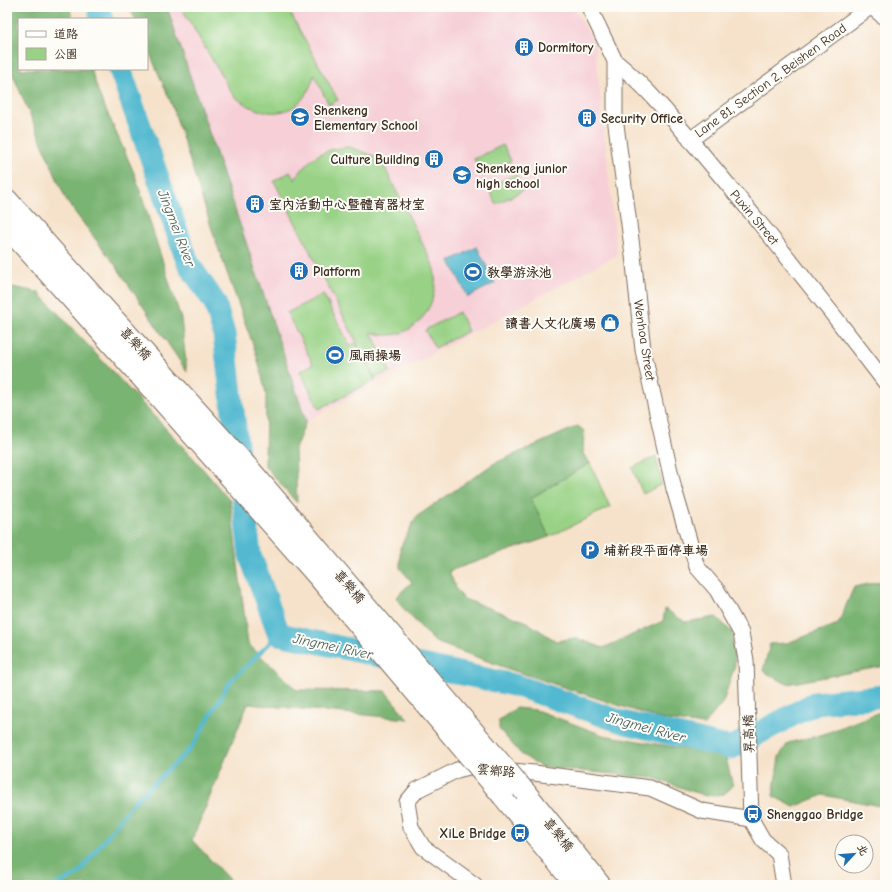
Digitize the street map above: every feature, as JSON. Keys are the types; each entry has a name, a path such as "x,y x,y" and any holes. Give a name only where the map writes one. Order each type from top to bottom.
{"main road":[{"path":"7,200 87,302"},
{"path":"7,228 87,302"},
{"name":"喜樂橋","path":"87,302 576,885"},
{"name":"喜樂橋","path":"87,302 251,471 525,792 600,885"}],"street":[{"name":"Wenhoa Street","path":"589,7 615,61 615,116 633,255 643,350 674,489 694,560 701,573 717,590 741,633 746,660"},
{"path":"871,7 885,18"},
{"name":"Lane 81, Section 2, Beishen Road","path":"690,140 871,7"},
{"name":"Puxin Street","path":"615,61 638,80 791,260 885,382"},
{"name":"昇高橋","path":"746,660 751,813"},
{"name":"雲鄉路","path":"475,885 423,846 411,827 408,802 417,790 457,770 469,767 534,773 650,788 702,811 751,813"},
{"path":"751,813 763,840 779,854 784,885"}],"shaded area":[{"name":"Shenkeng junior high school","path":"167,7 574,7 595,46 617,255 306,421"}],"green space":[{"path":"7,7 69,7 73,18 18,18 18,70 91,70 99,94 135,175 181,319 187,372 116,266 67,202 7,61"},
{"path":"129,7 167,7 306,421 295,449 297,503 265,466 266,393 256,353 216,242 172,105 148,49 148,18 134,18"},
{"path":"181,7 287,7 338,100 329,105 314,75 309,90 292,108 281,112 269,112 245,104 233,95"},
{"path":"503,145 511,161 483,175 474,159"},
{"path":"349,147 374,156 384,166 433,265 435,280 434,294 429,307 422,319 412,328 400,333 386,335 371,332 390,371 375,378 274,181 290,172 295,180 306,165 317,156 331,150"},
{"path":"516,174 524,190 496,204 488,187"},
{"path":"7,286 38,292 196,461 230,501 248,644 297,690 385,691 408,719 248,704 192,840 234,885 7,885"},
{"name":"風雨操場","path":"323,294 350,346 356,343 375,380 319,409 300,371 313,364 287,313"},
{"path":"459,312 468,331 435,348 425,330"},
{"path":"578,426 584,431 583,454 590,463 531,498 549,537 449,571 456,589 464,599 525,621 556,641 576,638 603,648 663,621 665,609 685,622 716,617 732,632 735,665 723,702 704,725 660,719 512,670 435,642 402,607 396,597 412,582 400,568 400,548 416,517 493,464"},
{"path":"656,456 662,484 643,494 632,468"},
{"path":"590,463 610,507 549,537 531,498"},
{"path":"885,581 885,666 787,684 763,671 770,644 787,643 838,624 854,587"},
{"path":"516,708 536,710 603,735 697,751 726,758 733,786 724,794 706,796 653,778 541,767 521,754 499,729 499,720"},
{"path":"885,710 885,807 823,795 794,807 773,796 779,757 788,743 824,734"}],"water":[{"name":"教學游泳池","path":"477,247 495,283 468,297 450,261"}],"waterway":[{"name":"Jingmei River","path":"98,7 102,18"},
{"name":"Jingmei River","path":"120,70 188,263 215,303 224,334 250,555 279,634 518,686 622,722 731,748 815,703 885,696"},
{"path":"55,885 78,874 132,804 192,747 229,683 279,634"}],"place":[{"name":"Dormitory","path":"524,47"},
{"name":"Shenkeng Elementary School","path":"300,117"},
{"name":"Security Office","path":"587,118"},
{"name":"Culture Building","path":"434,159"},
{"name":"Shenkeng junior high school","path":"462,175"},
{"name":"室內活動中心暨體育器材室","path":"255,204"},
{"name":"Platform","path":"299,271"},
{"name":"教學游泳池","path":"473,272"},
{"name":"讀書人文化廣場","path":"610,323"},
{"name":"風雨操場","path":"335,355"},
{"name":"埔新段平面停車場","path":"590,550"},
{"name":"Shenggao Bridge","path":"753,814"},
{"name":"XiLe Bridge","path":"520,833"}]}
